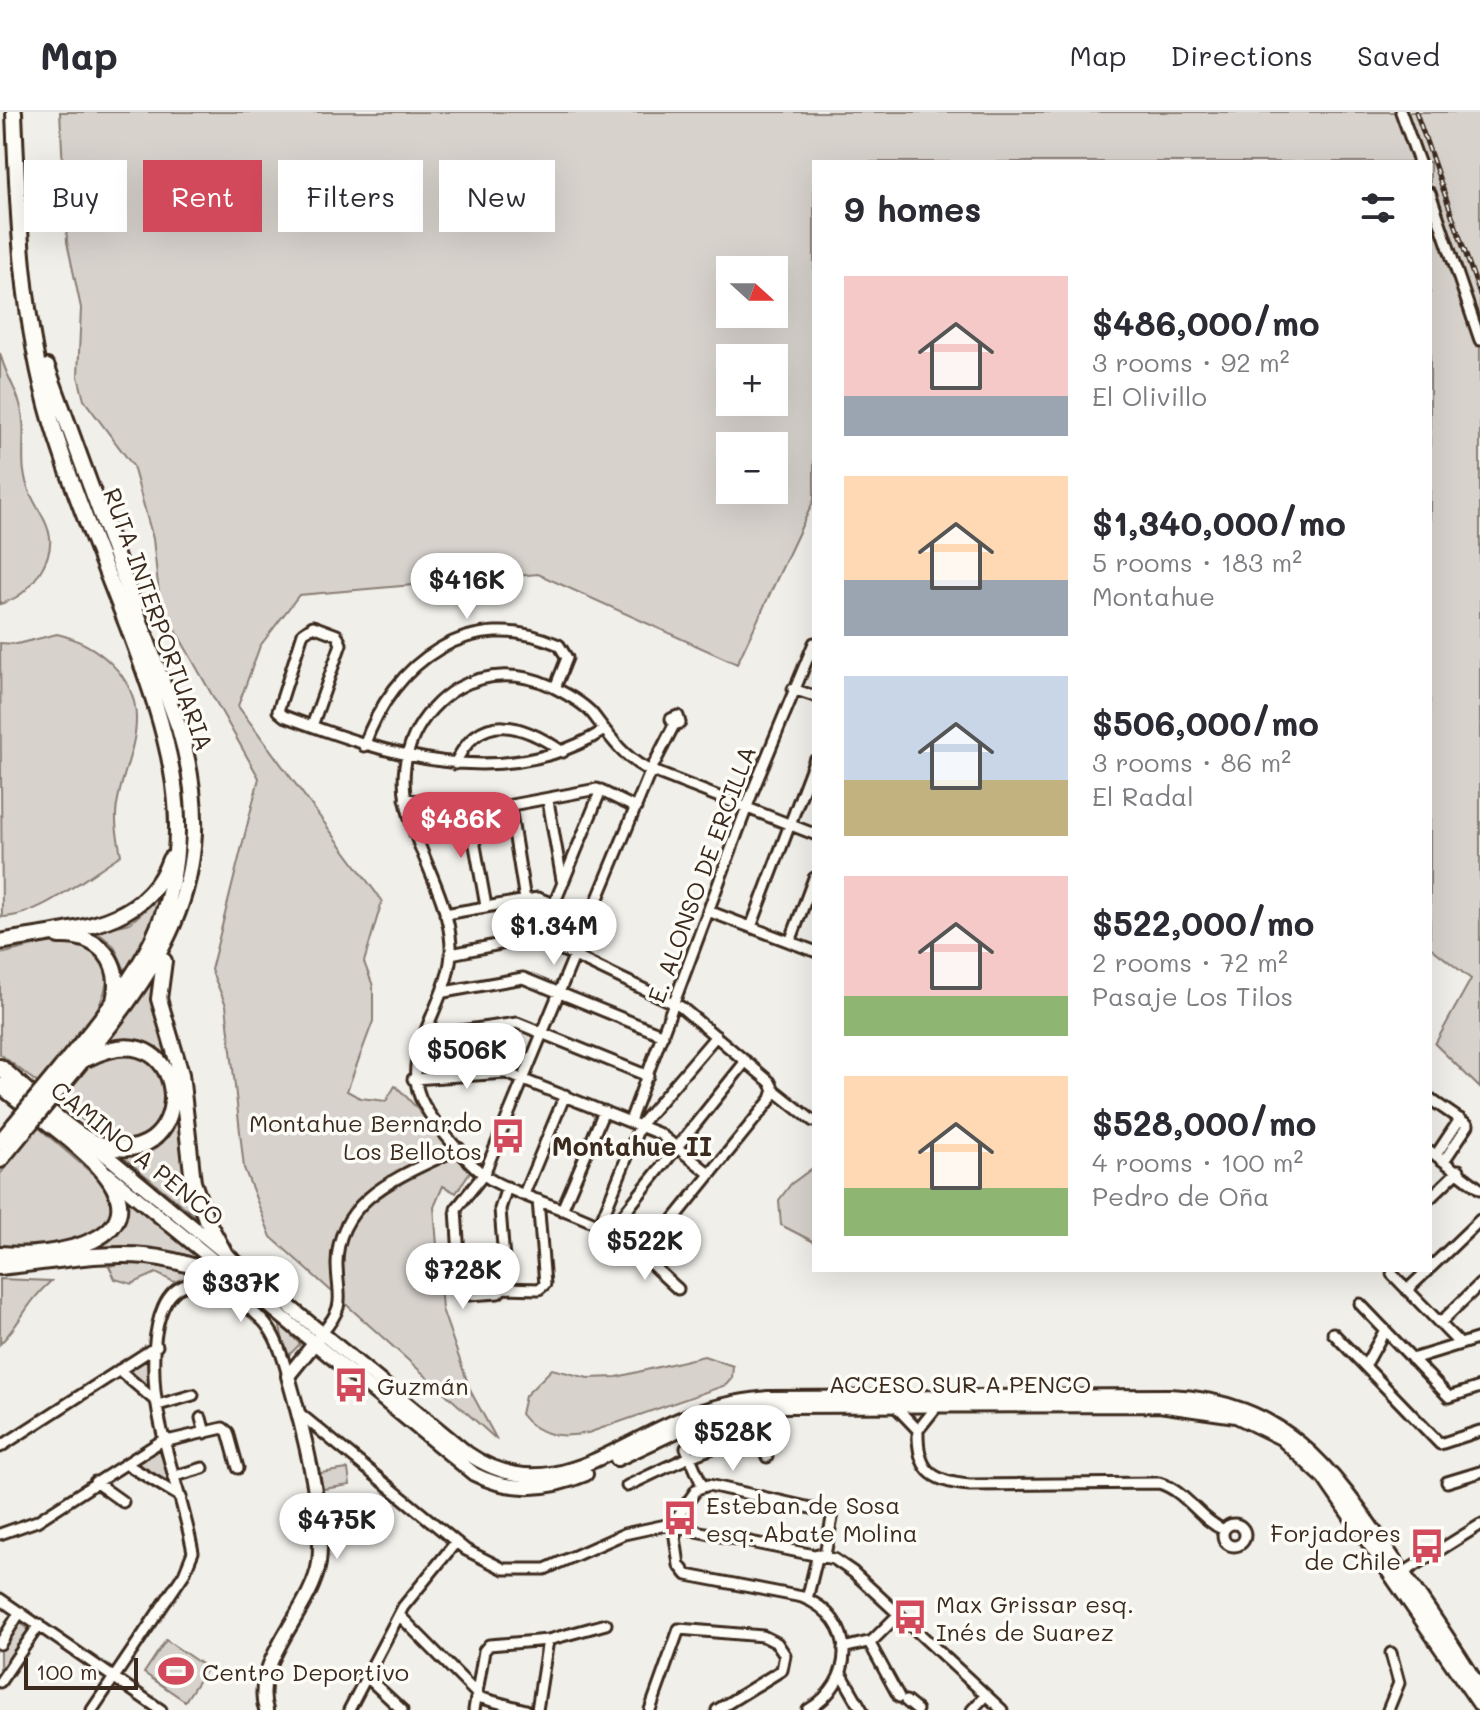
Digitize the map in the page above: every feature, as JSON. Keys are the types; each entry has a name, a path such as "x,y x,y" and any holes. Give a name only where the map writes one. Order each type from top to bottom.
{"highway":[{"name":"RUTA INTERPORTUARIA","path":"14,112 19,233 36,360 56,435 162,721 174,768 179,819 177,860 165,910 145,954 57,1082"},
{"name":"RUTA INTERPORTUARIA","path":"33,329 70,438 174,710 188,759 194,805 194,844 185,893 172,932 133,999 81,1062 57,1082"},
{"path":"0,942 102,922 137,908 164,875 179,819"},
{"path":"172,932 159,978 160,1006 181,1074 193,1182 206,1219 224,1252"},
{"path":"0,949 60,936 92,941 113,963 117,981 114,1003"},
{"path":"81,1062 116,1048 144,1052 167,1070 174,1094 166,1125 145,1143 119,1148 87,1139"},
{"name":"CAMINO A PENCO","path":"0,1067 99,1167"},
{"path":"0,1160 18,1129 57,1082"},
{"name":"CAMINO A PENCO","path":"0,1085 87,1139"},
{"path":"0,1142 18,1129"},
{"path":"0,1254 79,1247 102,1238 112,1226 117,1205 114,1191 99,1167"},
{"path":"0,1267 122,1254 159,1255 209,1269 253,1294"}],"main road":[{"name":"CAMINO A PENCO","path":"87,1139 322,1333"},
{"name":"CAMINO A PENCO","path":"99,1167 314,1344"},
{"path":"266,1709 265,1679 318,1566 312,1477 288,1376 322,1333"},
{"name":"ACCESO SUR A PENCO","path":"322,1333 475,1459 502,1471 530,1476 581,1467 698,1412 755,1399 1169,1396 1214,1400 1260,1416 1304,1444 1341,1484 1480,1689"},
{"name":"ACCESO SUR A PENCO","path":"314,1344 461,1465 489,1481 513,1487 541,1487 568,1481 696,1422 739,1410 780,1406 1171,1405 1223,1412 1260,1426 1299,1451 1333,1489 1480,1705"}],"street":[{"path":"1401,112 1418,160"},
{"path":"1432,199 1480,340"},
{"path":"312,726 341,647 341,639 334,633 313,626 304,631 278,711 312,726 364,746 406,757 455,764 514,762 563,752 603,731"},
{"path":"364,746 380,706 399,680 421,660 456,641 505,633 534,636 559,645 567,658 555,688"},
{"name":"E. ALONSO DE ERCILLA","path":"630,1121 746,808 812,647"},
{"path":"678,1289 642,1253 610,1231 484,1174 425,1107 413,1079 415,1063 444,992 451,954 445,914 405,799 406,757 427,715 446,696 468,683 511,676 555,688 595,715 603,731 630,759 651,770 812,833"},
{"path":"793,689 812,695"},
{"path":"538,1200 545,1284 539,1289 504,1288 498,1293 473,1296 461,1287 456,1209 484,1174 651,770 674,725"},
{"path":"455,764 472,738 499,726 527,730 563,752"},
{"path":"751,927 812,766"},
{"path":"405,799 468,807 510,807 601,790 636,808"},
{"path":"555,902 601,790"},
{"path":"548,801 563,882"},
{"path":"468,807 486,906"},
{"path":"510,807 525,900"},
{"path":"790,942 812,883"},
{"path":"445,914 525,900 555,902 592,919"},
{"path":"708,911 812,950"},
{"path":"451,954 533,938 576,957 674,1004 746,1061 770,1082 774,1090 812,1120"},
{"path":"444,992 519,978 663,1035"},
{"path":"425,1036 514,1023 648,1076"},
{"path":"599,1226 640,1125 716,1036"},
{"path":"610,1231 746,1061"},
{"path":"413,1079 502,1072 525,1079 640,1125 678,1147 710,1174"},
{"path":"642,1253 649,1250 771,1099 774,1090"},
{"path":"524,1194 565,1095"},
{"path":"1432,1100 1464,1122 1437,1156 1478,1187"},
{"path":"562,1210 604,1111"},
{"path":"322,1333 341,1304 339,1245 354,1210 388,1184 459,1148"},
{"path":"1432,1196 1459,1170"},
{"path":"504,1288 500,1209 507,1187"},
{"path":"1432,1266 1480,1220"},
{"path":"1407,1290 1426,1272"},
{"path":"1392,1274 1460,1344"},
{"path":"92,1710 191,1561 193,1552 158,1403 157,1346 162,1309 171,1292 184,1284 201,1284 238,1301 273,1330 288,1376"},
{"path":"1440,1323 1480,1284"},
{"path":"1360,1304 1449,1397 1480,1387"},
{"path":"1365,1366 1385,1330"},
{"path":"1333,1333 1440,1444 1480,1431"},
{"path":"1412,1359 1480,1338"},
{"path":"0,1447 157,1346"},
{"path":"119,1370 158,1403"},
{"path":"158,1403 193,1395"},
{"path":"893,1405 918,1430 921,1465 956,1483 1159,1483 1174,1490 1209,1522 1224,1530"},
{"path":"918,1430 938,1405"},
{"path":"299,1413 456,1542 488,1563 520,1571 553,1566 638,1530 672,1526 821,1555 849,1568 1002,1710"},
{"path":"201,1418 205,1433"},
{"path":"0,1534 37,1521 167,1439 223,1428 228,1432 238,1468"},
{"path":"627,1486 691,1458 754,1440 761,1443 767,1457"},
{"path":"686,1448 702,1485"},
{"path":"126,1464 181,1497"},
{"path":"175,1476 203,1468"},
{"path":"1447,1482 1480,1472"},
{"path":"95,1482 123,1502"},
{"path":"702,1485 833,1513 807,1599"},
{"path":"702,1485 672,1526 679,1565 687,1575 807,1599 831,1618 843,1648 842,1675 833,1691 814,1708"},
{"path":"1403,1573 1480,1525"},
{"path":"349,1710 399,1615 456,1542"},
{"path":"0,1599 161,1710"},
{"path":"0,1644 20,1612"},
{"path":"843,1648 869,1642 899,1614"},
{"path":"399,1615 478,1695 526,1710"},
{"path":"474,1710 486,1647 548,1640 606,1624"},
{"path":"0,1681 39,1625"},
{"path":"650,1710 679,1629 763,1636 777,1643 785,1659 779,1673 717,1710"},
{"path":"537,1710 548,1640"},
{"path":"869,1642 902,1699 917,1710"},
{"path":"1388,1710 1399,1683 1391,1653"},
{"path":"842,1675 862,1710"},
{"path":"367,1677 402,1710"},
{"path":"972,1710 986,1695"}],"shaded area":[{"path":"60,112 1480,112 1480,1088 1435,1044 1471,979 1432,949 1432,160 812,160 812,504 737,664 538,574 299,595 260,646 238,706 382,901 364,962 373,986 373,1021 347,1091 360,1098 386,1101 395,1086 471,1170 456,1193 443,1186 434,1207 442,1309 471,1392 497,1440 271,1237 244,1168 226,1005 211,970 259,778 160,603 153,539 133,466 84,400 78,376 81,308 66,232 127,232 127,160 63,160"},
{"path":"0,353 22,413 24,472 49,533 50,545 47,559 30,585 17,597 0,604"},
{"path":"57,634 72,638 99,654 112,664 130,689 136,720 134,741 116,811 121,855 48,902 32,910 2,917 0,643 17,644"},
{"path":"159,898 148,933 126,973 114,946 96,931 130,923"},
{"path":"59,940 85,943 108,965 107,982 95,1014 85,1029 39,1084 0,1054 0,954"},
{"path":"152,980 177,1079 164,1060 148,1049 108,1041"},
{"path":"116,1052 146,1058 163,1072 167,1108 152,1132 136,1140 124,1141 101,1133 60,1101 89,1064"},
{"path":"180,1107 187,1184 196,1217 118,1153 170,1128"},
{"path":"38,1127 102,1182 113,1210 100,1236 55,1245 0,1249 0,1174"},
{"path":"812,1168 812,1241 781,1225 779,1200 791,1184"},
{"path":"118,1190 201,1258 150,1248 81,1251 103,1244 115,1233"},
{"path":"136,1260 187,1266 210,1279 193,1275 174,1282 156,1273 132,1284 115,1279 109,1266"},
{"path":"0,1279 51,1281 0,1344"},
{"path":"279,1323 300,1344 287,1357"},
{"path":"150,1355 150,1387 147,1390 127,1368"},
{"path":"704,1356 733,1366 732,1378 726,1385 588,1433 551,1434 535,1427 521,1414 525,1396 552,1369 588,1378 617,1377"},
{"path":"160,1446 166,1447 173,1490 137,1468 137,1461"},
{"path":"348,1469 350,1485 323,1489 320,1473"},
{"path":"17,1621 32,1631 0,1680 0,1647"},
{"name":"Centro Deportivo","path":"166,1640 207,1668 185,1701 144,1673"}],"railway":[{"path":"1416,112 1480,295"}],"place":[{"name":"Montahue Bernardo Los Bellotos","path":"508,1136"},
{"name":"Guzmán","path":"351,1385"},
{"name":"Esteban de Sosa esq. Abate Molina","path":"680,1518"},
{"name":"Forjadores de Chile","path":"1427,1546"},
{"name":"Max Grissar esq. Inés de Suarez","path":"910,1617"},
{"name":"Centro Deportivo","path":"176,1671"}],"district":[{"name":"Montahue II","path":"632,1146"}]}
